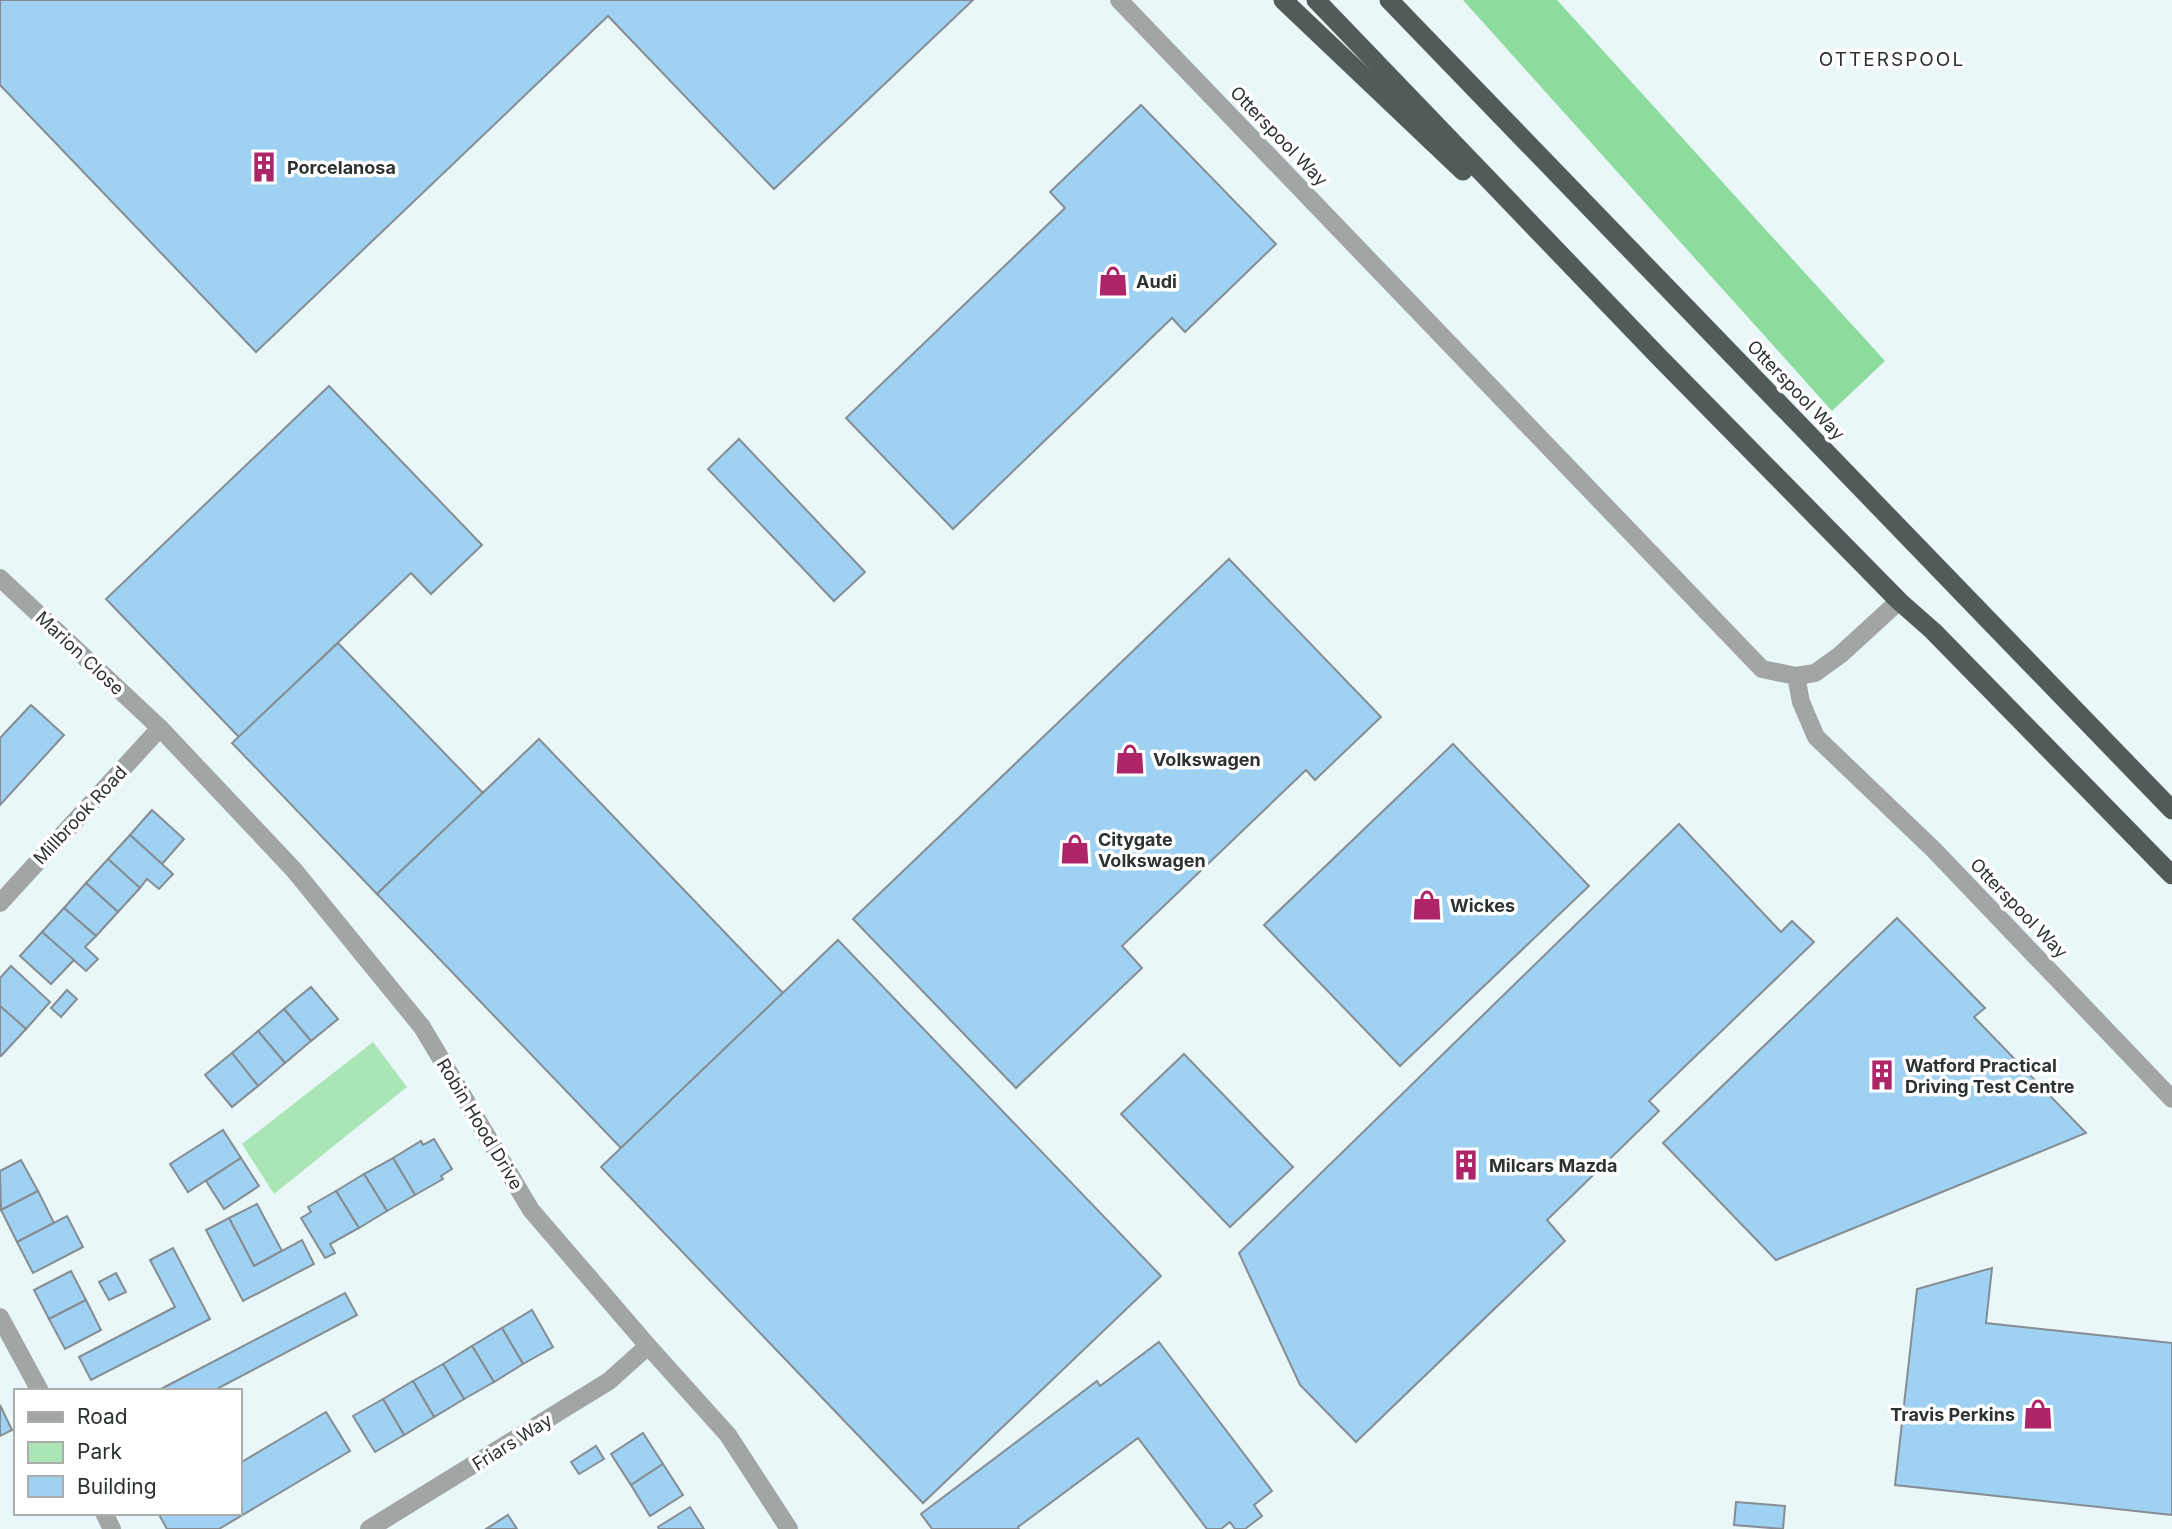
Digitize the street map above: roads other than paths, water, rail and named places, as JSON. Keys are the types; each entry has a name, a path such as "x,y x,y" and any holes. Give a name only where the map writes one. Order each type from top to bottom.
{"highway":[{"path":"1283,0 1659,357"},
{"path":"1315,0 1659,357 2172,875"},
{"name":"Otterspool Way","path":"1389,0 2172,810"}],"street":[{"name":"Otterspool Way","path":"1119,0 1762,670 1796,676 1801,702 1816,737 1934,850 2172,1099"},
{"name":"Marion Close","path":"0,578 160,728"},
{"path":"1796,676 1815,673 1840,655 1899,601"},
{"name":"Millbrook Road","path":"0,902 160,728"},
{"name":"Robin Hood Drive","path":"160,728 293,870 422,1027 531,1210 728,1434 789,1529"},
{"path":"0,1317 39,1389"},
{"name":"Friars Way","path":"369,1529 609,1381 648,1346"}],"place":[{"name":"Porcelanosa","path":"264,167"},
{"name":"Audi","path":"1113,281"},
{"name":"Volkswagen","path":"1130,759"},
{"name":"Citygate Volkswagen","path":"1075,849"},
{"name":"Wickes","path":"1427,905"},
{"name":"Watford Practical Driving Test Centre","path":"1882,1075"},
{"name":"Milcars Mazda","path":"1466,1165"},
{"name":"Travis Perkins","path":"2038,1414"}],"district":[{"name":"OTTERSPOOL","path":"1892,59"}]}
